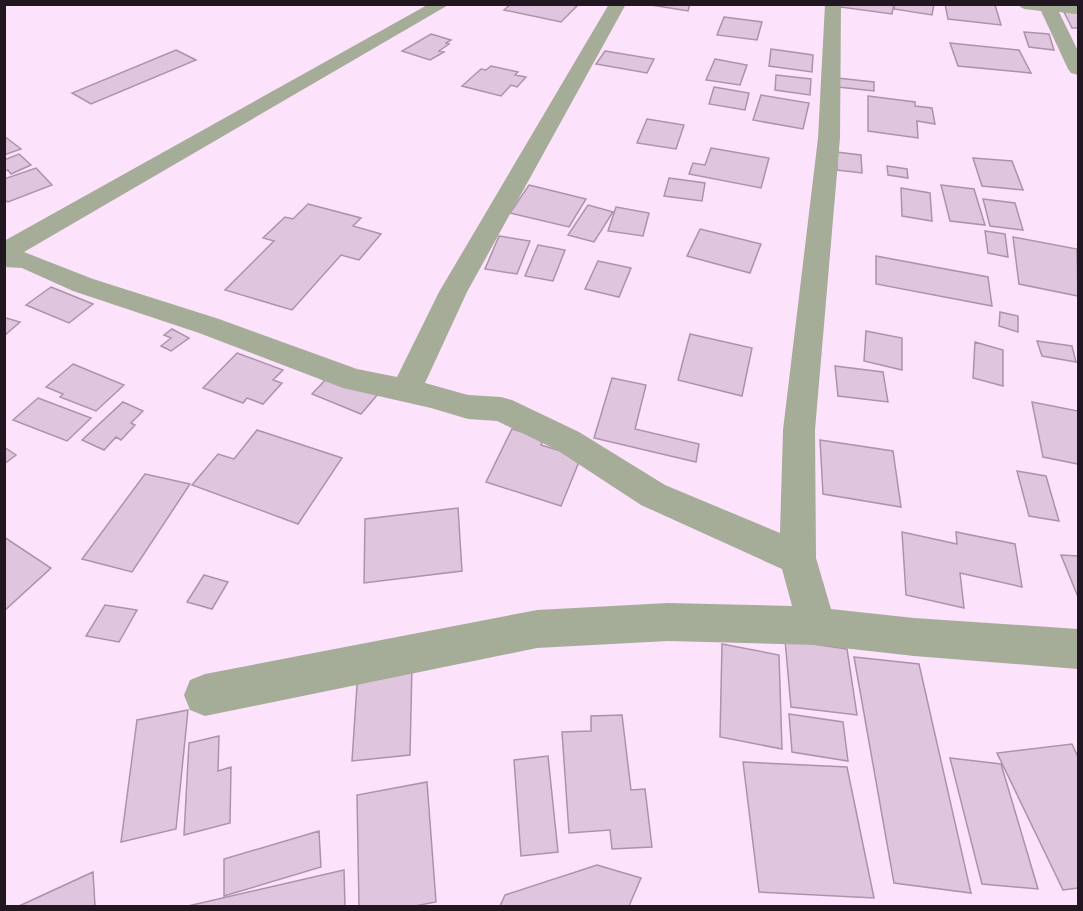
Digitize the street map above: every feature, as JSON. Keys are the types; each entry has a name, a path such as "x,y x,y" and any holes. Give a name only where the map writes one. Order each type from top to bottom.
{"street":[{"path":"4,252 442,4"},
{"path":"406,390 453,292 618,4"},
{"path":"816,626 798,558 799,430 829,138 833,4"},
{"path":"1024,4 1078,9"},
{"path":"1049,6 1078,69"},
{"path":"4,259 26,260 83,285 209,326 354,380 406,390 468,406 501,409 568,441 653,495 798,558"},
{"path":"205,694 537,628 668,622 816,626 914,637 1078,649"}],"building":[{"path":"511,4 577,6 561,22 504,10"},
{"path":"645,4 690,4 688,11"},
{"path":"841,4 894,4 892,14 840,7"},
{"path":"895,4 934,4 932,15 894,9"},
{"path":"945,4 995,5 1001,25 948,19"},
{"path":"1064,12 1078,13 1078,28 1072,28"},
{"path":"724,17 762,22 757,40 717,35"},
{"path":"1024,32 1049,34 1054,50 1029,47"},
{"path":"431,34 451,40 439,51 444,52 430,60 402,51"},
{"path":"950,43 1019,50 1031,73 958,66"},
{"path":"771,49 813,55 812,72 769,66"},
{"path":"176,50 196,60 91,104 72,93"},
{"path":"605,51 654,59 647,73 596,64"},
{"path":"715,59 747,65 740,85 706,80"},
{"path":"491,66 518,72 515,75 526,77 517,87 511,85 501,96 462,86 481,69 486,70"},
{"path":"776,75 811,79 810,95 775,90"},
{"path":"837,78 874,82 874,91 838,87"},
{"path":"714,87 749,93 745,110 709,104"},
{"path":"761,95 809,103 803,129 753,120"},
{"path":"868,96 915,102 915,106 932,108 935,124 917,121 918,138 868,131"},
{"path":"647,119 684,125 676,149 637,143"},
{"path":"4,136 21,149 4,155"},
{"path":"711,148 769,158 761,188 689,174 693,163 705,165"},
{"path":"836,152 861,155 862,173 837,170"},
{"path":"19,154 31,165 11,174 8,170 4,171 4,160"},
{"path":"973,158 1012,161 1023,190 982,186"},
{"path":"887,166 907,169 908,178 888,175"},
{"path":"36,168 52,185 8,202 4,200 4,179"},
{"path":"669,178 705,183 702,201 664,196"},
{"path":"529,185 586,199 569,227 510,213"},
{"path":"941,185 974,189 985,225 950,221"},
{"path":"901,188 930,193 932,221 902,216"},
{"path":"983,199 1015,203 1023,230 990,226"},
{"path":"308,204 361,218 353,226 381,234 359,260 341,255 292,310 225,290 274,241 263,238 285,217 293,219"},
{"path":"588,205 613,212 594,242 568,235"},
{"path":"616,207 649,213 643,236 608,231"},
{"path":"700,229 761,244 750,273 687,256"},
{"path":"985,231 1005,234 1008,257 988,253"},
{"path":"499,236 530,241 517,274 485,269"},
{"path":"1013,237 1077,249 1078,296 1019,284"},
{"path":"538,245 565,250 553,281 525,276"},
{"path":"876,256 988,277 992,306 876,284"},
{"path":"598,261 631,268 619,297 585,289"},
{"path":"51,287 93,304 69,323 26,305"},
{"path":"1000,312 1018,316 1018,332 999,326"},
{"path":"6,318 20,322 5,335 4,320"},
{"path":"172,329 189,338 171,351 161,346 171,338 164,335"},
{"path":"866,331 902,338 902,370 864,361"},
{"path":"690,334 752,348 742,396 678,380"},
{"path":"1037,341 1072,346 1076,362 1042,356"},
{"path":"975,342 1003,350 1003,386 973,378"},
{"path":"237,353 283,370 273,380 282,383 263,404 247,398 243,403 203,388"},
{"path":"73,364 124,385 96,411 60,397 63,394 46,387"},
{"path":"835,366 883,372 888,402 838,396"},
{"path":"330,375 378,394 361,414 312,394"},
{"path":"612,378 646,385 635,429 699,444 696,462 594,438"},
{"path":"38,398 91,418 67,441 13,420"},
{"path":"123,402 143,411 131,423 135,425 121,440 116,437 104,450 82,440"},
{"path":"1032,402 1078,411 1078,464 1043,457"},
{"path":"512,429 544,438 541,445 581,457 561,506 486,482"},
{"path":"257,430 342,458 298,524 192,485 218,454 234,459"},
{"path":"820,440 893,451 901,507 823,494"},
{"path":"4,447 16,455 4,464"},
{"path":"1017,471 1046,476 1059,521 1029,516"},
{"path":"145,474 190,484 132,572 82,559"},
{"path":"458,508 462,571 364,583 365,519"},
{"path":"902,532 957,544 956,532 1015,544 1022,587 960,573 964,608 906,595"},
{"path":"4,537 51,568 4,611"},
{"path":"1061,555 1078,556 1078,597"},
{"path":"204,575 228,582 212,609 187,602"},
{"path":"105,605 137,610 119,642 86,636"},
{"path":"785,640 847,649 857,715 791,707"},
{"path":"722,644 779,655 782,749 720,737"},
{"path":"854,657 919,664 971,893 894,883"},
{"path":"412,665 410,755 352,761 358,670"},
{"path":"188,710 176,829 121,842 137,720"},
{"path":"789,714 843,722 848,761 792,752"},
{"path":"622,715 631,790 645,789 652,847 612,849 610,830 569,833 562,732 591,731 591,716"},
{"path":"219,736 218,771 231,767 230,823 184,835 189,743"},
{"path":"1072,744 1078,757 1078,888 1063,890 997,753"},
{"path":"548,756 558,852 521,856 514,760"},
{"path":"950,758 1001,764 1038,889 982,884"},
{"path":"743,762 847,767 874,898 759,892"},
{"path":"427,782 436,902 415,906 359,906 357,795"},
{"path":"319,831 321,867 224,896 224,859"},
{"path":"597,865 641,878 629,906 500,906 505,895"},
{"path":"344,870 345,906 188,906"},
{"path":"93,872 95,906 19,906"}]}
